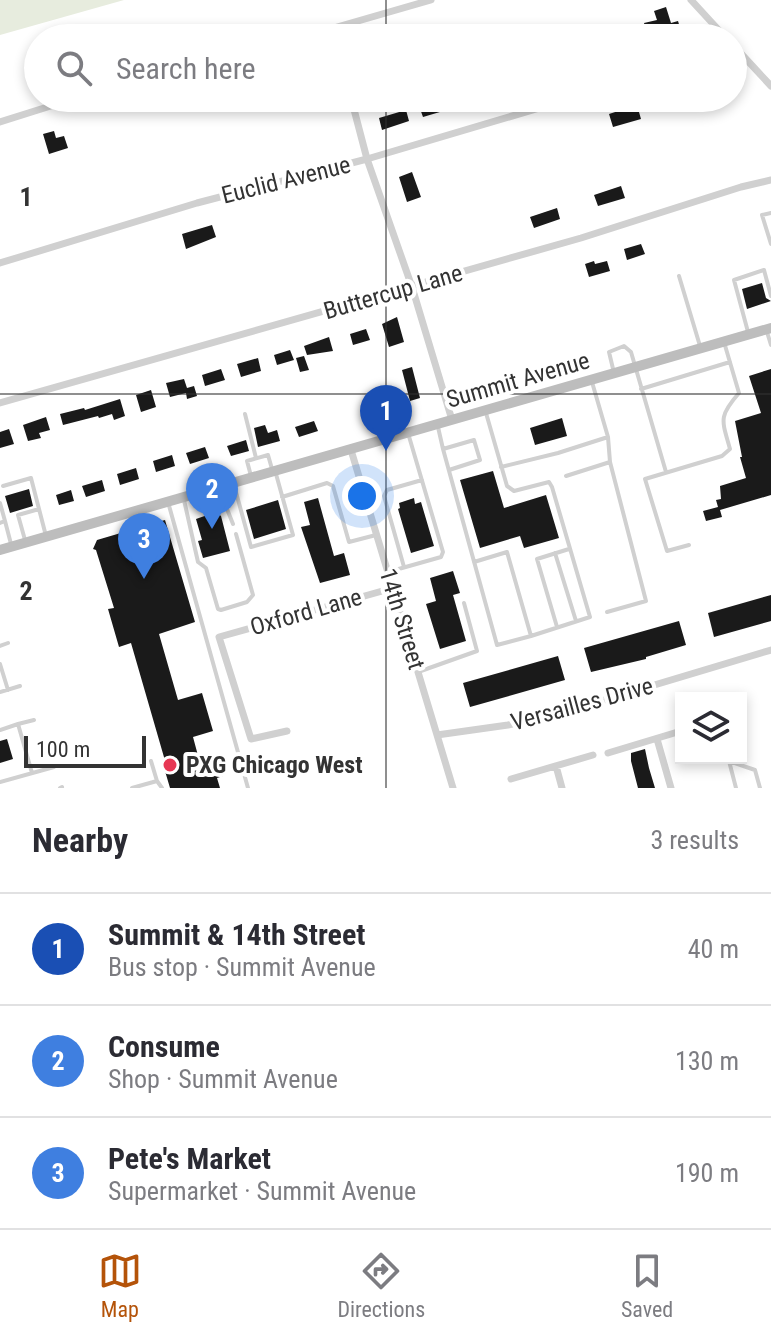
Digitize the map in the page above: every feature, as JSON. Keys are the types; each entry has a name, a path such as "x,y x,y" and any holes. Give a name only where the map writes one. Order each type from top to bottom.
{"main road":[{"name":"Summit Avenue","path":"0,550 769,329"}],"street":[{"path":"352,24 431,0"},
{"path":"691,0 713,24"},
{"path":"747,61 771,86"},
{"path":"0,122 32,112"},
{"path":"355,112 367,159 412,287 452,420"},
{"name":"Euclid Avenue","path":"0,263 197,203 367,159 526,112"},
{"name":"Buttercup Lane","path":"0,403 412,287 771,180"},
{"name":"14th Street","path":"351,450 453,788"},
{"name":"Oxford Lane","path":"287,731 251,739 219,637 393,588"},
{"name":"Versailles Drive","path":"437,735 508,725 571,710 771,650"},
{"path":"608,753 675,733"},
{"path":"657,739 671,788"},
{"path":"511,779 593,755"},
{"path":"556,766 562,788"}],"lane":[{"path":"771,213 762,215 771,244"},
{"path":"749,335 734,280 764,270 771,296"},
{"path":"679,276 701,348"},
{"path":"769,329 771,345"},
{"path":"689,545 667,551 645,479 722,456 730,449 722,420 723,412 739,393 724,342"},
{"path":"614,374 608,354 624,346 629,349 635,367 666,472"},
{"path":"641,389 730,362"},
{"path":"591,380 608,437 610,462 646,601 607,612"},
{"path":"437,425 497,645 590,617 549,482 514,491 507,486 485,411"},
{"path":"245,414 256,458"},
{"path":"388,572 441,557 443,552 408,433"},
{"path":"501,467 608,437"},
{"path":"443,449 474,440 480,460 449,470"},
{"path":"233,483 251,547 293,535 268,455 247,461 251,478"},
{"path":"566,476 610,462"},
{"path":"3,486 31,478 47,537"},
{"path":"404,568 384,496 387,490 422,480"},
{"path":"282,497 327,483 333,486 349,542 376,535"},
{"path":"219,487 233,524"},
{"path":"183,497 198,562 206,568 218,609 221,610 247,602 253,595 236,534"},
{"path":"168,502 248,788"},
{"path":"0,503 12,546"},
{"path":"26,543 18,515 39,509"},
{"path":"557,627 537,559 570,549"},
{"path":"474,562 507,552 531,636"},
{"path":"555,553 576,621"},
{"path":"418,672 477,651 464,603"},
{"path":"0,646 8,643"},
{"path":"0,664 8,690"},
{"path":"0,692 20,686"},
{"path":"0,730 34,720"},
{"path":"18,724 32,773"},
{"path":"151,761 162,788"},
{"path":"736,788 729,761 755,770 760,788"},
{"path":"0,782 54,767"},
{"path":"132,788 157,781"}],"shaded area":[{"path":"0,0 124,0 39,24 24,24 24,28 0,35"}],"building":[{"path":"666,7 671,23 678,21 679,24 644,24 657,20 654,11"},
{"path":"407,112 409,121 382,130 379,118"},
{"path":"421,112 440,112 423,117"},
{"path":"639,112 641,119 613,127 609,114"},
{"path":"54,131 56,138 64,136 68,148 49,154 43,134"},
{"path":"412,172 421,197 407,202 399,177"},
{"path":"621,186 625,198 598,206 594,195"},
{"path":"557,208 560,219 534,228 530,217"},
{"path":"212,225 216,237 186,249 182,234"},
{"path":"641,244 645,254 627,260 624,249"},
{"path":"594,261 595,264 607,261 610,271 589,277 585,264"},
{"path":"762,283 766,298 771,301 747,309 742,289"},
{"path":"397,317 404,342 389,347 382,324"},
{"path":"366,329 370,340 353,345 350,334"},
{"path":"329,337 333,351 307,355 304,346"},
{"path":"290,350 294,360 277,365 274,355"},
{"path":"304,356 309,370 300,372 296,358"},
{"path":"258,358 261,371 241,377 237,364"},
{"path":"412,367 420,398 410,401 402,370"},
{"path":"221,369 225,380 205,386 202,375"},
{"path":"771,369 771,495 720,510 722,517 706,521 703,511 718,507 716,500 721,499 720,486 746,478 735,421 761,413 749,376"},
{"path":"184,379 187,388 194,386 197,396 187,399 186,393 170,397 166,383"},
{"path":"151,390 156,407 141,412 136,395"},
{"path":"389,395 392,406 373,412 370,401"},
{"path":"120,399 125,416 114,420 112,414 98,416 63,425 60,414"},
{"path":"46,417 50,430 39,433 41,438 28,441 23,425"},
{"path":"562,418 567,436 535,445 530,428"},
{"path":"314,421 318,431 299,437 295,427"},
{"path":"265,425 268,433 277,430 280,441 258,447 254,428"},
{"path":"9,429 14,444 0,448 0,432"},
{"path":"246,440 249,451 231,456 227,446"},
{"path":"205,447 209,458 190,464 186,453"},
{"path":"172,455 175,466 156,472 153,461"},
{"path":"136,468 139,479 120,485 117,474"},
{"path":"493,471 504,508 546,495 559,538 524,548 520,536 480,548 460,480"},
{"path":"102,480 105,491 86,497 82,486"},
{"path":"29,489 33,506 10,513 5,496"},
{"path":"71,490 74,501 59,505 56,495"},
{"path":"318,498 334,556 344,553 350,575 320,583 301,527 310,525 304,502"},
{"path":"414,498 415,504 421,502 434,546 411,553 398,509 399,503"},
{"path":"278,500 286,529 254,539 246,510"},
{"path":"216,512 221,516 230,551 203,558 196,519"},
{"path":"165,520 195,622 159,634 178,700 202,693 213,731 193,737 200,763 212,759 214,765 219,763 223,776 217,778 220,788 170,788 165,771 168,771 131,643 119,647 108,609 114,608 96,550 93,549 97,540"},
{"path":"453,571 460,593 453,595 466,641 440,649 426,604 436,601 430,578"},
{"path":"771,595 771,621 714,637 708,613"},
{"path":"679,621 686,645 646,659 591,672 584,648"},
{"path":"558,656 565,680 470,707 463,683"},
{"path":"7,739 13,759 0,763 0,741"},
{"path":"645,749 655,788 638,788 631,761 631,753"}],"place":[{"name":"Summit & 14th Street","path":"386,451"},
{"name":"Consume","path":"212,529"},
{"name":"Pete's Market","path":"144,579"},
{"name":"PXG Chicago West","path":"170,765"}]}
